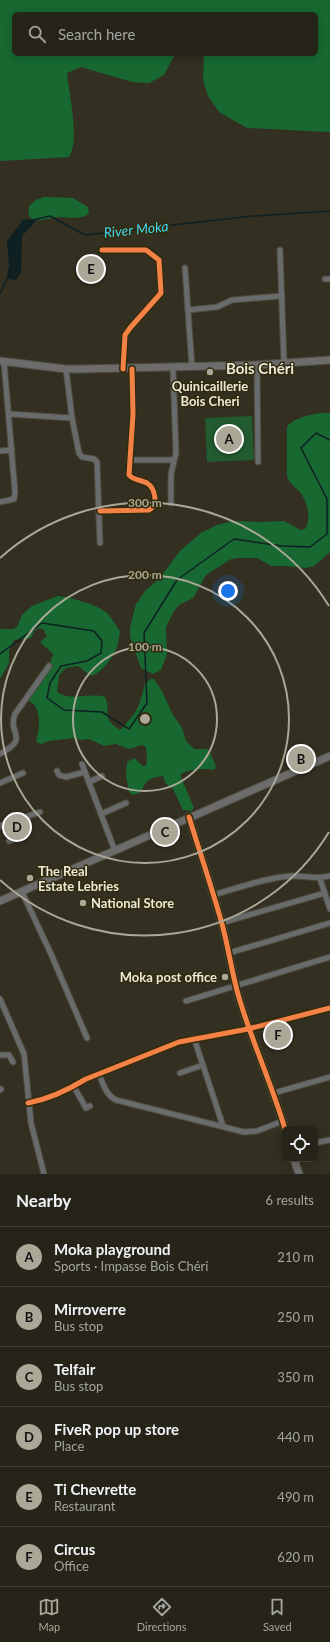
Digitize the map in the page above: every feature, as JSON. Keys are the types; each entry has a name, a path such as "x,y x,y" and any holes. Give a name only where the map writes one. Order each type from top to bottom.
{"main road":[{"path":"2,361 66,369 132,369 257,365 330,360"},
{"path":"0,901 330,756"},
{"path":"189,817 221,923 229,953 235,986 248,1029 274,1093 284,1126"},
{"path":"295,1162 299,1174"}],"street":[{"path":"102,250 146,250 159,260 161,293 125,335 123,369"},
{"path":"280,250 284,363"},
{"path":"185,268 192,367"},
{"path":"188,310 217,307 232,300 282,296"},
{"path":"0,502 14,499 9,414 2,361"},
{"path":"257,365 258,462"},
{"path":"171,503 171,474 176,453 173,368"},
{"path":"66,369 72,418 79,453 82,457 94,459 96,462 100,510 100,543"},
{"path":"100,510 139,511 153,508 155,504 153,492 147,483 130,477 129,460 133,414 132,369"},
{"path":"9,414 72,418"},
{"path":"0,451 12,450"},
{"path":"129,460 174,460"},
{"path":"0,754 15,743 17,739 12,721 15,714 49,666"},
{"path":"82,764 114,851"},
{"path":"57,771 59,775 66,777 85,772"},
{"path":"0,783 23,773"},
{"path":"89,782 102,776"},
{"path":"100,814 126,803"},
{"path":"0,826 40,812"},
{"path":"8,823 15,838 9,841"},
{"path":"213,895 279,878 298,876 320,879 330,876"},
{"path":"320,879 330,909"},
{"path":"22,892 53,958 87,1038"},
{"path":"221,923 325,893"},
{"path":"229,953 330,923"},
{"path":"186,1001 330,957"},
{"path":"0,1002 24,1054 31,1123 44,1174"},
{"path":"28,1103 54,1096 74,1087 86,1079 179,1042 248,1029 330,1008"},
{"path":"194,1038 223,1126"},
{"path":"0,1055 9,1055 13,1062"},
{"path":"180,1073 203,1065"},
{"path":"99,1074 107,1094 116,1100 156,1111 249,1132 283,1121"},
{"path":"274,1093 330,1077"},
{"path":"74,1087 86,1108"},
{"path":"318,1142 330,1140"}],"green space":[{"path":"0,0 330,0 330,132 247,128 219,112 208,96 203,80 204,56 318,56 318,12 12,12 12,56 174,56 164,75 149,83 132,82 81,67 67,73 74,128 74,140 69,157 0,161"},
{"path":"44,197 73,198 88,207 89,212 83,217 76,218 59,217 37,220 31,218 29,214 29,206 36,200"},
{"path":"330,413 330,552 314,566 306,568 271,566 257,558 231,559 206,575 193,598 179,605 174,611 166,627 167,654 161,670 153,674 141,668 130,637 130,628 136,604 146,590 159,579 180,551 201,533 217,525 233,521 284,521 301,530 305,529 308,520 307,505 300,492 291,484 287,477 287,427 294,421 308,415"},
{"path":"252,416 254,460 207,462 205,418"},
{"path":"58,596 84,602 103,610 109,615 120,631 116,651 102,669 91,676 78,666 66,668 59,675 57,692 63,695 75,697 105,697 107,702 108,718 120,730 137,709 145,683 153,678 162,691 172,713 182,728 186,741 194,749 208,749 216,766 214,770 206,769 187,771 180,775 194,808 191,811 183,810 173,789 166,784 163,776 149,780 141,792 133,795 129,792 126,776 127,762 134,758 144,767 147,763 146,747 142,745 129,749 116,744 104,746 89,739 81,740 73,738 49,741 41,744 36,742 39,724 38,711 36,707 26,698 49,666 53,654 40,642 47,636 43,629 39,628 34,631 31,638 14,640 9,651 9,663 0,679 0,629 13,629 17,627 22,615 32,606"}],"shaded area":[{"path":"27,219 36,221 22,236 21,272 16,280 8,279 7,275 9,266 7,241 23,220"}],"waterway":[{"name":"River Moka","path":"29,221 50,216 85,235 253,216 330,211"},
{"name":"River Moka","path":"0,294 8,276"},
{"path":"0,654 42,623 94,631 102,641 101,653 87,661 61,666 50,683 47,698 64,710 102,712 129,729 147,703 144,633 177,580 234,539 282,546 310,547 327,534 327,499 301,448 316,433 330,440"}],"cycle path":[{"path":"102,250 146,250 159,260 161,293 125,335 123,369"},
{"path":"100,511 149,510 152,508 155,501 154,492 150,485 129,475 133,414 132,369"},
{"path":"189,817 222,924 240,1001 284,1126"},
{"path":"28,1103 58,1094 86,1079 179,1042 248,1029 330,1008"}],"place":[{"name":"Ti Chevrette","path":"91,269"},
{"name":"Quinicaillerie Bois Cheri","path":"210,372"},
{"name":"Moka playground","path":"229,439"},
{"name":"Mirroverre","path":"301,759"},
{"name":"FiveR pop up store","path":"17,827"},
{"name":"Telfair","path":"165,832"},
{"name":"The Real Estate Lebries","path":"30,878"},
{"name":"National Store","path":"83,903"},
{"name":"Moka post office","path":"225,977"},
{"name":"Circus","path":"278,1035"}],"district":[{"name":"Bois Chéri","path":"260,368"}]}
